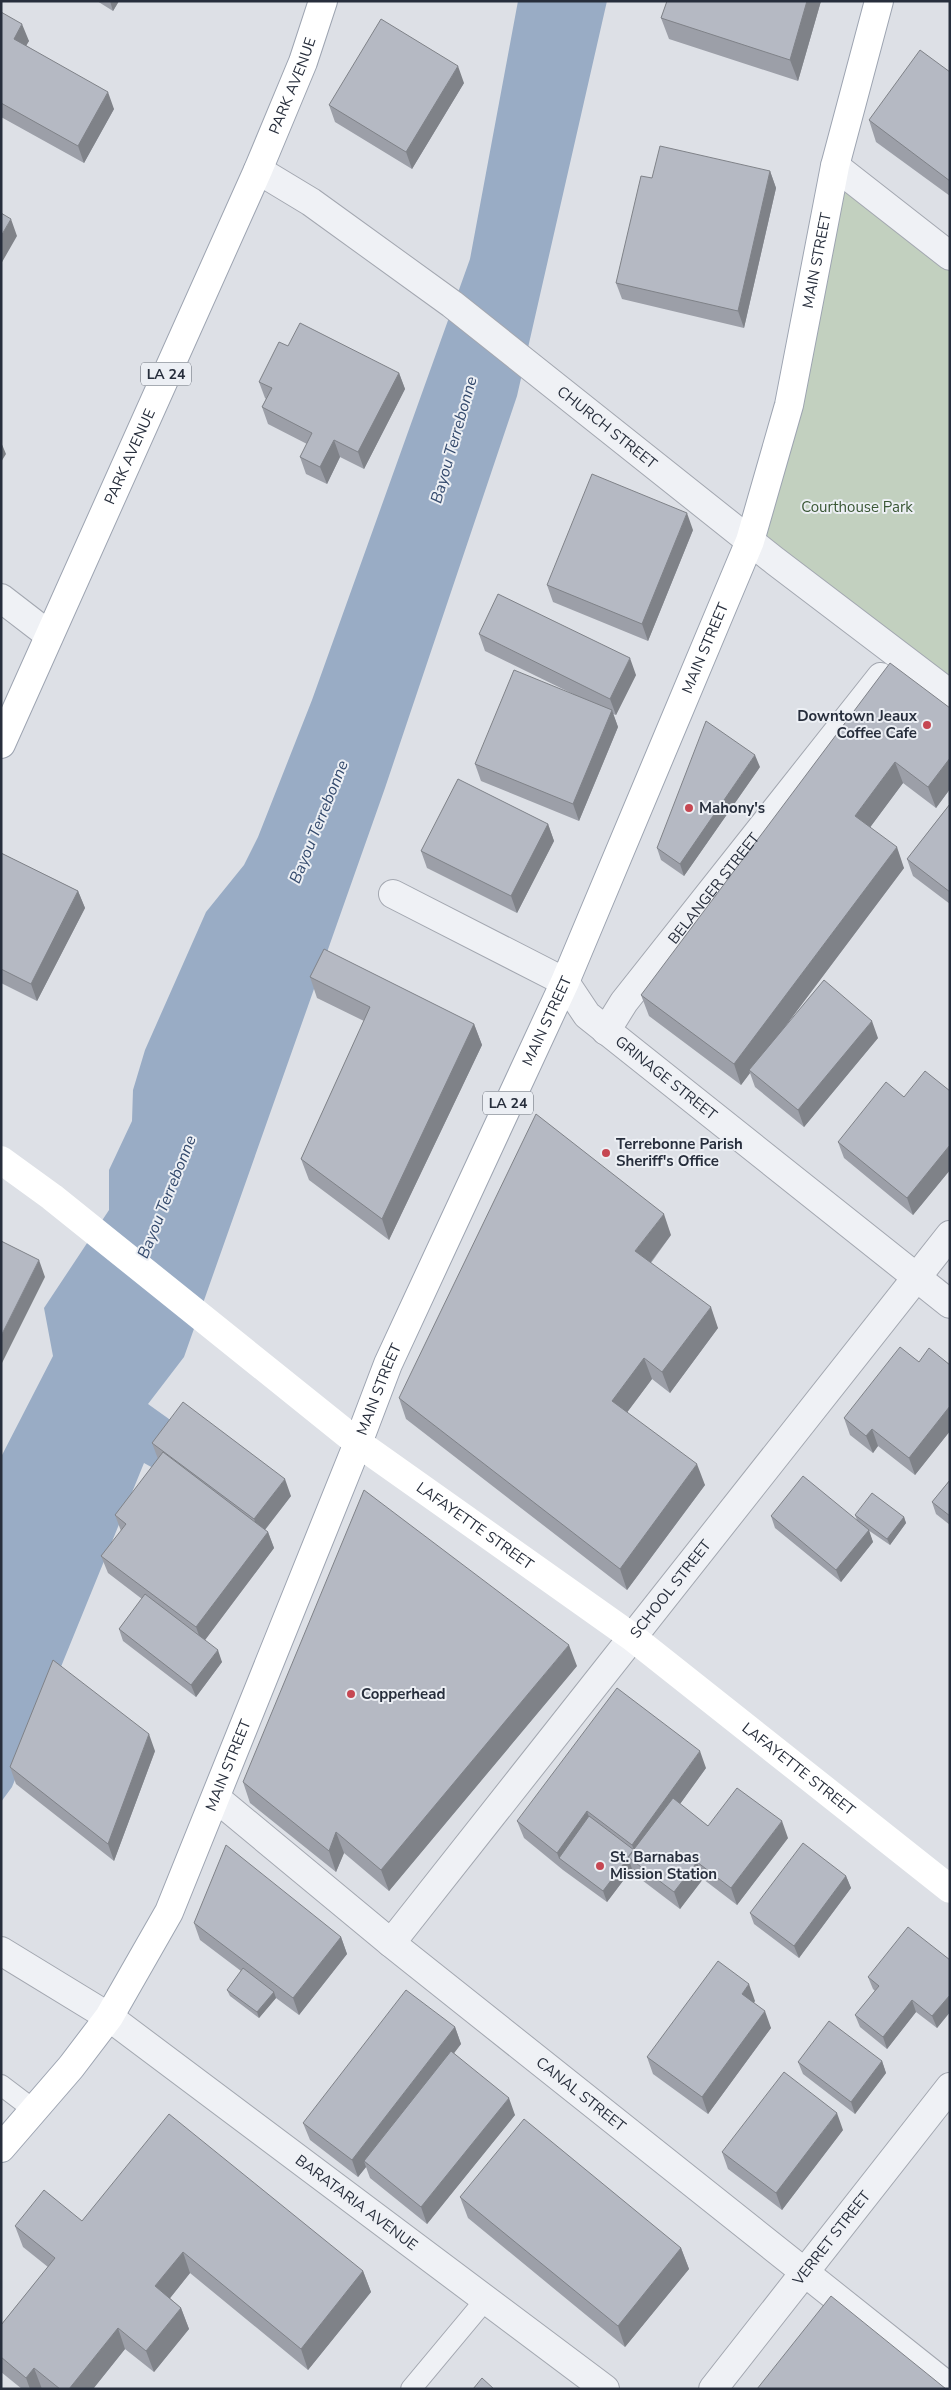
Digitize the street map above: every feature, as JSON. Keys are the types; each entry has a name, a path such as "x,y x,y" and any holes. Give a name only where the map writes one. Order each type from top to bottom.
{"main road":[{"name":"PARK AVENUE","path":"1,744 258,170 303,62 323,1"},
{"name":"MAIN STREET","path":"1,2148 71,2067 109,2017 168,1912 216,1798 358,1444 388,1364 565,982 750,541 788,405 835,166 879,1"},
{"name":"LAFAYETTE STREET","path":"1,1160 52,1197 358,1444 632,1637 950,1889"}],"street":[{"path":"835,166 950,256"},
{"name":"CHURCH STREET","path":"258,170 311,202 452,304 557,390 950,694"},
{"path":"1,598 49,635"},
{"name":"BELANGER STREET","path":"606,1031 624,1002 898,655"},
{"name":"GRINAGE STREET","path":"393,894 565,982 587,1016 950,1304"},
{"name":"SCHOOL STREET","path":"390,1943 950,1235"},
{"name":"CANAL STREET","path":"216,1798 390,1943 950,2388"},
{"name":"BARATARIA AVENUE","path":"1,1951 109,2017 605,2389"},
{"name":"VERRET STREET","path":"713,2389 950,2087"}],"lane":[{"path":"1,2085 34,2110"},
{"path":"411,2389 486,2299"}],"green space":[{"name":"Courthouse Park","path":"835,166 950,256 950,694 750,541"}],"water":[{"name":"Bayou Terrebonne","path":"518,1 607,1 517,396 385,788 184,1357 148,1404 183,1429 155,1469 144,1463 12,1787 1,1802 1,1457 53,1356 44,1308 109,1210 109,1170 132,1121 133,1090 145,1050 206,912 244,865 258,837 312,700 470,259"}],"building":[{"path":"667,1 807,1 790,60 661,18"},
{"path":"1,12 22,24 14,39 108,92 78,146 1,103"},
{"path":"381,19 458,66 406,152 329,105"},
{"path":"920,50 950,72 950,181 869,120"},
{"path":"660,146 770,171 738,311 616,283 641,176 652,178"},
{"path":"1,213 11,219 1,236"},
{"path":"300,323 399,373 358,452 334,440 320,467 300,457 312,433 262,407 272,388 259,382 279,342 288,346"},
{"path":"592,474 687,513 642,624 547,585"},
{"path":"498,594 630,658 610,699 479,634"},
{"path":"890,663 950,708 950,758 928,787 895,762 855,816 897,847 734,1064 641,995"},
{"path":"514,670 612,710 573,804 475,764"},
{"path":"706,721 755,755 680,864 657,848"},
{"path":"458,779 548,824 511,896 421,851"},
{"path":"950,804 950,892 907,859"},
{"path":"1,853 78,891 31,984 1,969"},
{"path":"324,949 474,1024 382,1219 301,1159 370,1007 310,977"},
{"path":"824,980 872,1021 798,1110 749,1070"},
{"path":"925,1071 950,1091 950,1145 907,1198 838,1142 886,1082 904,1097"},
{"path":"536,1114 664,1214 635,1251 711,1307 662,1372 644,1358 612,1401 697,1464 620,1569 399,1398"},
{"path":"1,1241 39,1260 1,1336"},
{"path":"900,1347 919,1362 929,1348 950,1365 950,1406 909,1458 872,1429 866,1436 844,1418"},
{"path":"183,1402 285,1479 254,1519 152,1443"},
{"path":"163,1452 268,1532 196,1627 101,1556 126,1524 115,1515"},
{"path":"803,1476 869,1530 836,1570 771,1516"},
{"path":"950,1480 950,1516 932,1502"},
{"path":"364,1490 569,1645 381,1870 336,1832 329,1851 243,1782"},
{"path":"872,1493 904,1517 887,1539 855,1515"},
{"path":"145,1594 218,1650 191,1685 119,1629"},
{"path":"53,1660 149,1734 108,1844 10,1767"},
{"path":"617,1688 700,1751 632,1845 587,1811 557,1853 517,1821"},
{"path":"737,1788 782,1821 731,1888 697,1862 674,1892 628,1857 673,1798 708,1826"},
{"name":"St. Barnabas Mission Station","path":"589,1816 634,1850 603,1891 559,1858"},
{"path":"803,1843 846,1876 794,1946 750,1913"},
{"path":"226,1845 341,1937 293,1998 194,1923"},
{"path":"908,1927 950,1960 950,1995 932,2016 912,2000 883,2037 855,2015 879,1986 868,1977"},
{"path":"718,1961 749,1984 742,1994 765,2011 702,2097 647,2057"},
{"path":"243,1968 274,1992 257,2012 227,1990"},
{"path":"406,1990 455,2027 352,2160 303,2123"},
{"path":"829,2021 882,2061 851,2102 798,2062"},
{"path":"451,2051 509,2098 421,2207 364,2161"},
{"path":"784,2072 837,2113 776,2193 722,2152"},
{"path":"169,2114 363,2271 301,2349 183,2252 155,2286 181,2308 146,2351 118,2328 69,2389 60,2389 34,2368 26,2378 1,2357 1,2325 55,2258 15,2226 44,2190 82,2221"},
{"path":"524,2119 681,2248 618,2326 460,2197"},
{"path":"831,2296 946,2389 757,2389"},
{"path":"482,2378 494,2389 473,2389"}],"place":[{"name":"Downtown Jeaux Coffee Cafe","path":"927,725"},
{"name":"Mahony's","path":"689,808"},
{"name":"Terrebonne Parish Sheriff's Office","path":"606,1153"},
{"name":"Copperhead","path":"351,1694"},
{"name":"St. Barnabas Mission Station","path":"600,1866"}]}
